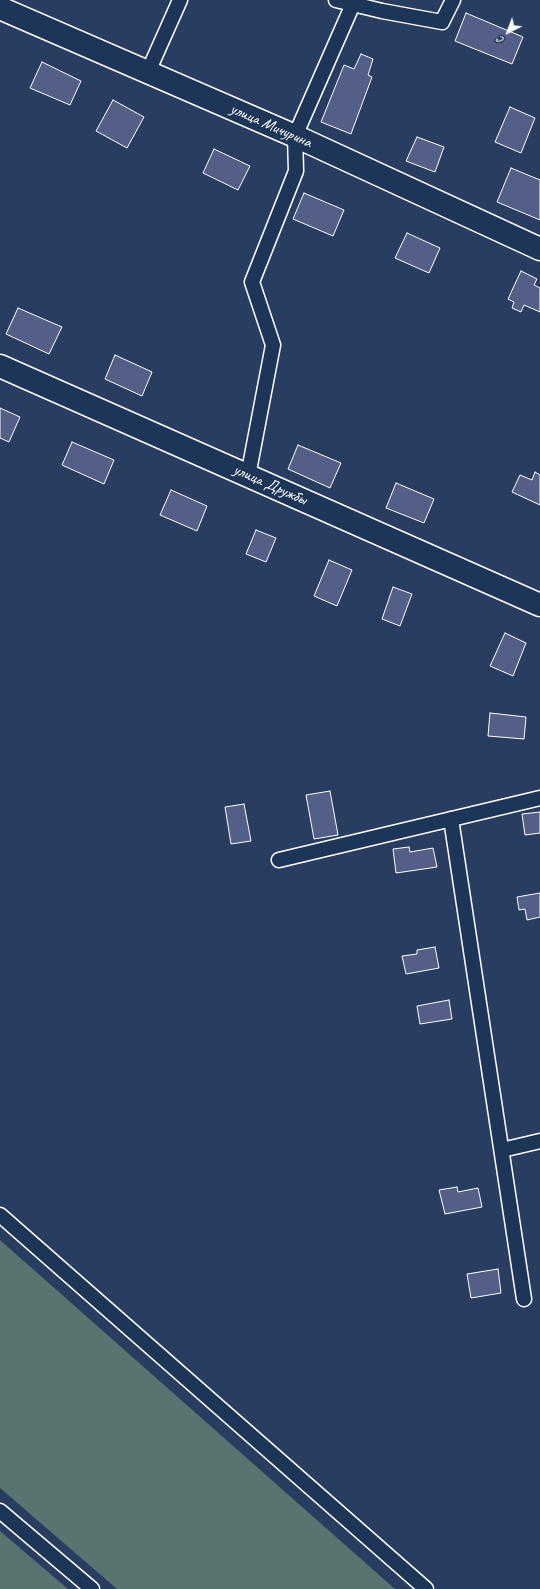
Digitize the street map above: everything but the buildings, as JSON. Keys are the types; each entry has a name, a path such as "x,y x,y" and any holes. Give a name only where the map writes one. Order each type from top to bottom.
{"street":[{"name":"улица Мичурина","path":"0,8 295,136 540,249"},
{"name":"улица Дружбы","path":"0,366 540,605"}],"lane":[{"path":"148,72 180,0"},
{"path":"336,0 442,22 453,0"},
{"path":"248,476 273,345 252,282 296,170 295,136 353,4"},
{"path":"279,860 540,798"},
{"path":"451,819 524,1299"},
{"path":"502,1150 540,1141"},
{"path":"0,1215 426,1589"},
{"path":"0,1511 92,1589"}],"green space":[{"path":"0,1240 395,1589 117,1589 0,1488"},
{"path":"0,1531 68,1589 0,1589"}]}
